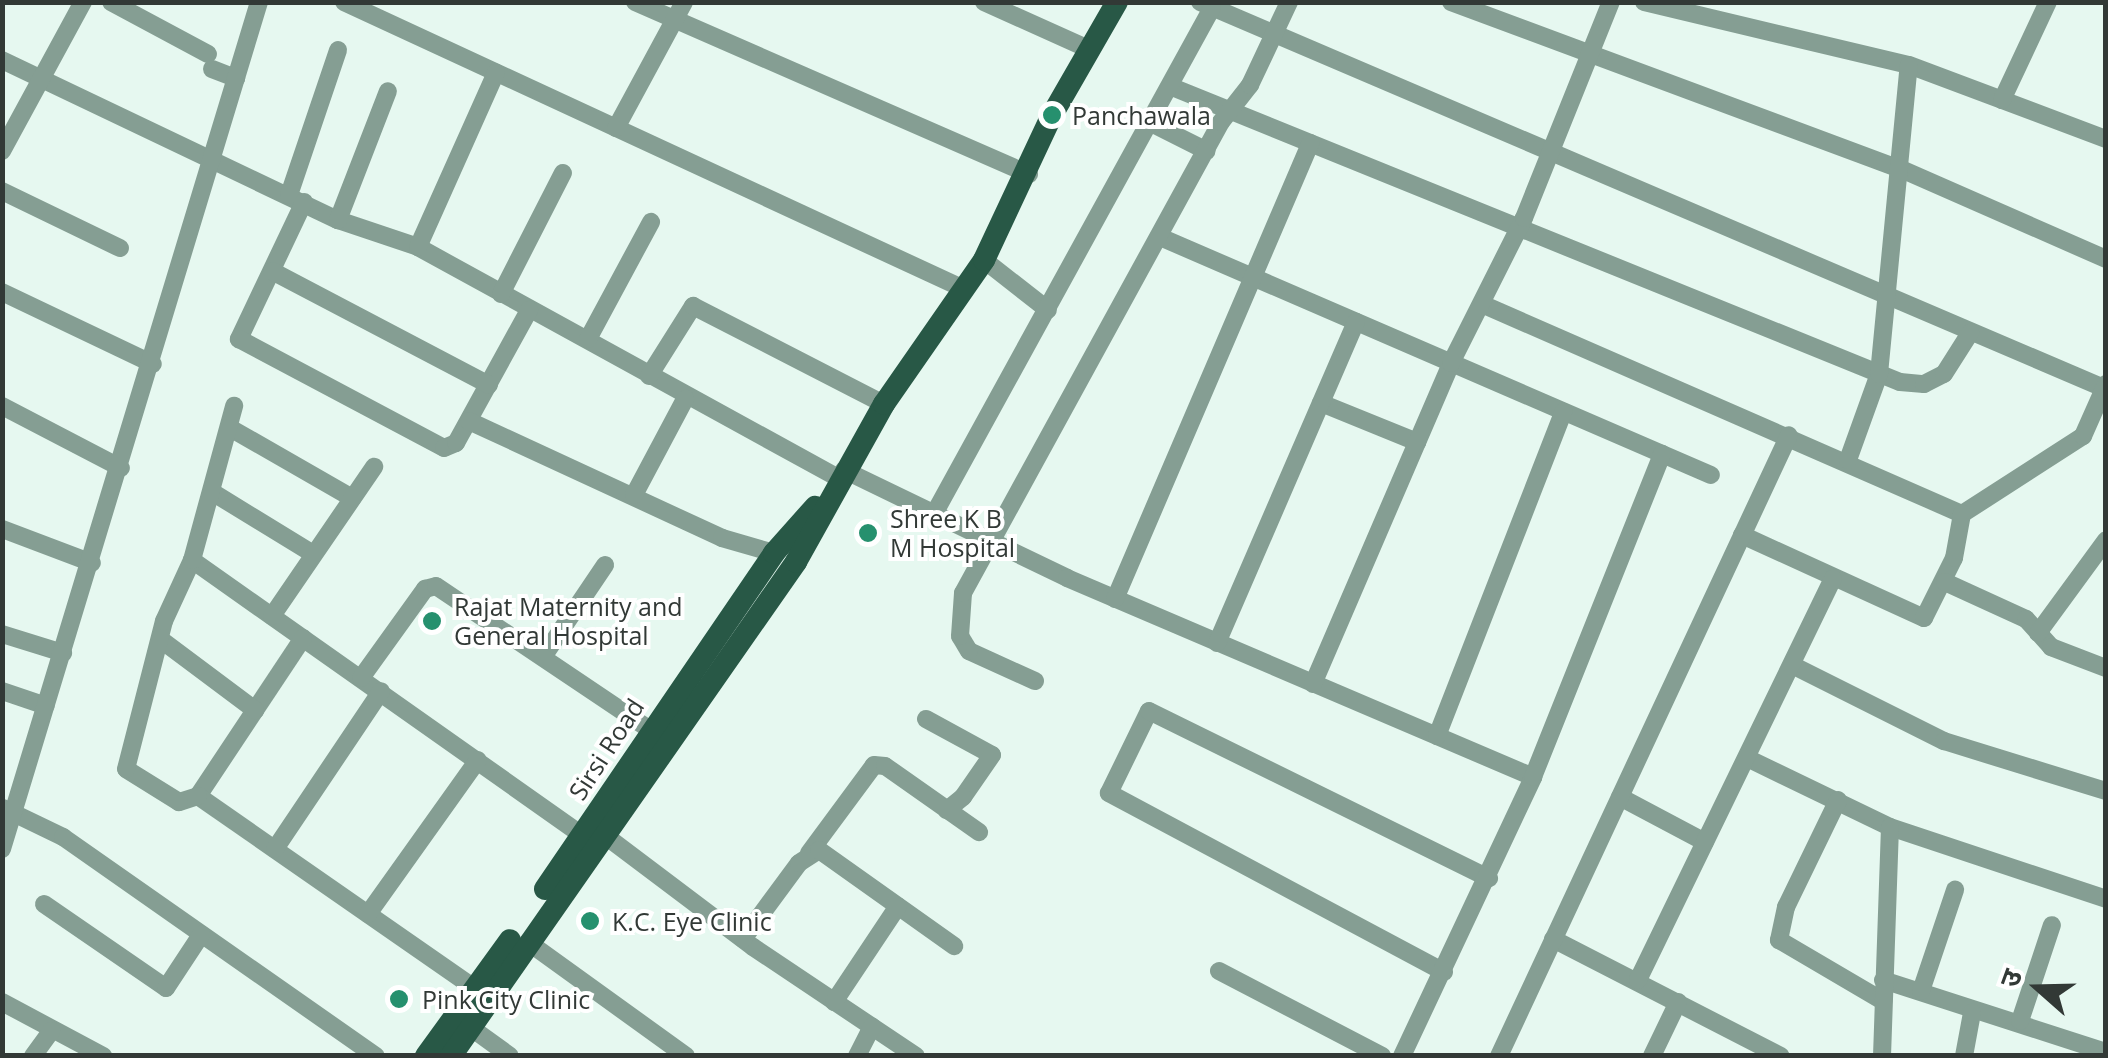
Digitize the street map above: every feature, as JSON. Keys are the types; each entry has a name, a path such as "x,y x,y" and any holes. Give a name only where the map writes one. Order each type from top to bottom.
{"main road":[{"name":"Sirsi Road","path":"426,1056 594,837 796,562 884,404 984,260 1028,174 1052,115 1117,2"},
{"name":"Sirsi Road","path":"451,1056 594,837 650,730 774,552 842,474"}],"street":[{"path":"2,151 84,2"},
{"path":"111,2 236,78"},
{"path":"2,850 8,810 64,653 122,468 259,2"},
{"path":"344,2 964,289"},
{"path":"635,2 675,23 1028,174"},
{"path":"616,128 684,2"},
{"path":"984,2 1092,50"},
{"path":"1035,681 979,657 960,636 964,592 994,544 1206,151 1250,85 1289,2"},
{"path":"1451,2 1901,169 2106,259"},
{"path":"1313,684 1450,363 1484,305 1519,228 1611,2"},
{"path":"1644,2 1909,65 2106,140"},
{"path":"2002,100 2048,2"},
{"path":"934,514 1153,124 1206,5 1970,333 2105,387 2084,436 1962,514 1944,582 1924,618 1742,535"},
{"path":"338,50 297,198 272,271 240,339 444,448 456,443 529,310"},
{"path":"2,60 338,220 418,247 588,339 685,399 842,474 1115,599 1533,777"},
{"path":"1848,460 1879,374 1890,297 1909,65"},
{"path":"418,247 496,74"},
{"path":"1172,87 1879,374 1924,384 1944,374 1970,333"},
{"path":"338,220 388,91"},
{"path":"1153,124 1206,151"},
{"path":"1115,599 1310,143"},
{"path":"501,294 562,173"},
{"path":"2,192 120,248"},
{"path":"588,339 651,222"},
{"path":"1160,237 1711,475"},
{"path":"984,260 1048,310"},
{"path":"272,271 489,385"},
{"path":"2,292 153,364"},
{"path":"1484,305 1848,460 1962,514"},
{"path":"649,376 693,306 884,404"},
{"path":"1218,643 1356,322"},
{"path":"634,495 685,399"},
{"path":"1320,403 1417,442"},
{"path":"2,406 122,468"},
{"path":"234,406 192,560 160,639 126,769 179,802 198,796 302,638"},
{"path":"1437,736 1563,412"},
{"path":"469,421 722,538 774,552"},
{"path":"230,428 352,498"},
{"path":"1498,1056 1789,435"},
{"path":"1402,1056 1489,878 1533,777 1662,454"},
{"path":"272,616 374,467"},
{"path":"212,492 312,554"},
{"path":"2,529 92,563"},
{"path":"2038,633 2106,540"},
{"path":"192,560 478,760 916,1056"},
{"path":"543,657 606,565"},
{"path":"1638,980 1833,579"},
{"path":"1944,582 2026,619 2050,648 2106,668"},
{"path":"361,678 425,588 436,586 650,730"},
{"path":"2,634 64,653"},
{"path":"160,639 255,710"},
{"path":"1792,665 1944,741 2106,791"},
{"path":"2,690 46,706"},
{"path":"274,849 381,692"},
{"path":"1444,972 1109,793 1150,711 1489,878"},
{"path":"926,719 992,755 947,810"},
{"path":"1747,758 1890,827 2106,899"},
{"path":"368,914 478,760"},
{"path":"742,940 874,766 886,766 978,832"},
{"path":"198,796 476,989"},
{"path":"1620,797 1705,842"},
{"path":"1838,800 1786,907 1779,940 1884,1001"},
{"path":"8,810 63,837 376,1056"},
{"path":"1882,1056 1890,827"},
{"path":"809,853 830,853 954,946"},
{"path":"1921,991 1955,890"},
{"path":"44,904 166,988 201,935"},
{"path":"834,1002 898,906"},
{"path":"2020,1022 2052,925"},
{"path":"1553,939 1781,1056"},
{"path":"528,942 676,1053"},
{"path":"1219,971 1382,1056"},
{"path":"1883,980 1972,1013 2020,1022 2106,1052"},
{"path":"2,1002 103,1056"},
{"path":"1652,1056 1678,1002"},
{"path":"1964,1056 1972,1013"},
{"path":"470,1026 510,1056"},
{"path":"856,1056 872,1027"},
{"path":"33,1056 50,1031"}],"place":[{"name":"Panchawala","path":"1052,115"},
{"name":"Shree K B M Hospital","path":"868,533"},
{"name":"Rajat Maternity and General Hospital","path":"432,621"},
{"name":"K.C. Eye Clinic","path":"590,921"},
{"name":"Pink City Clinic","path":"399,999"}]}
